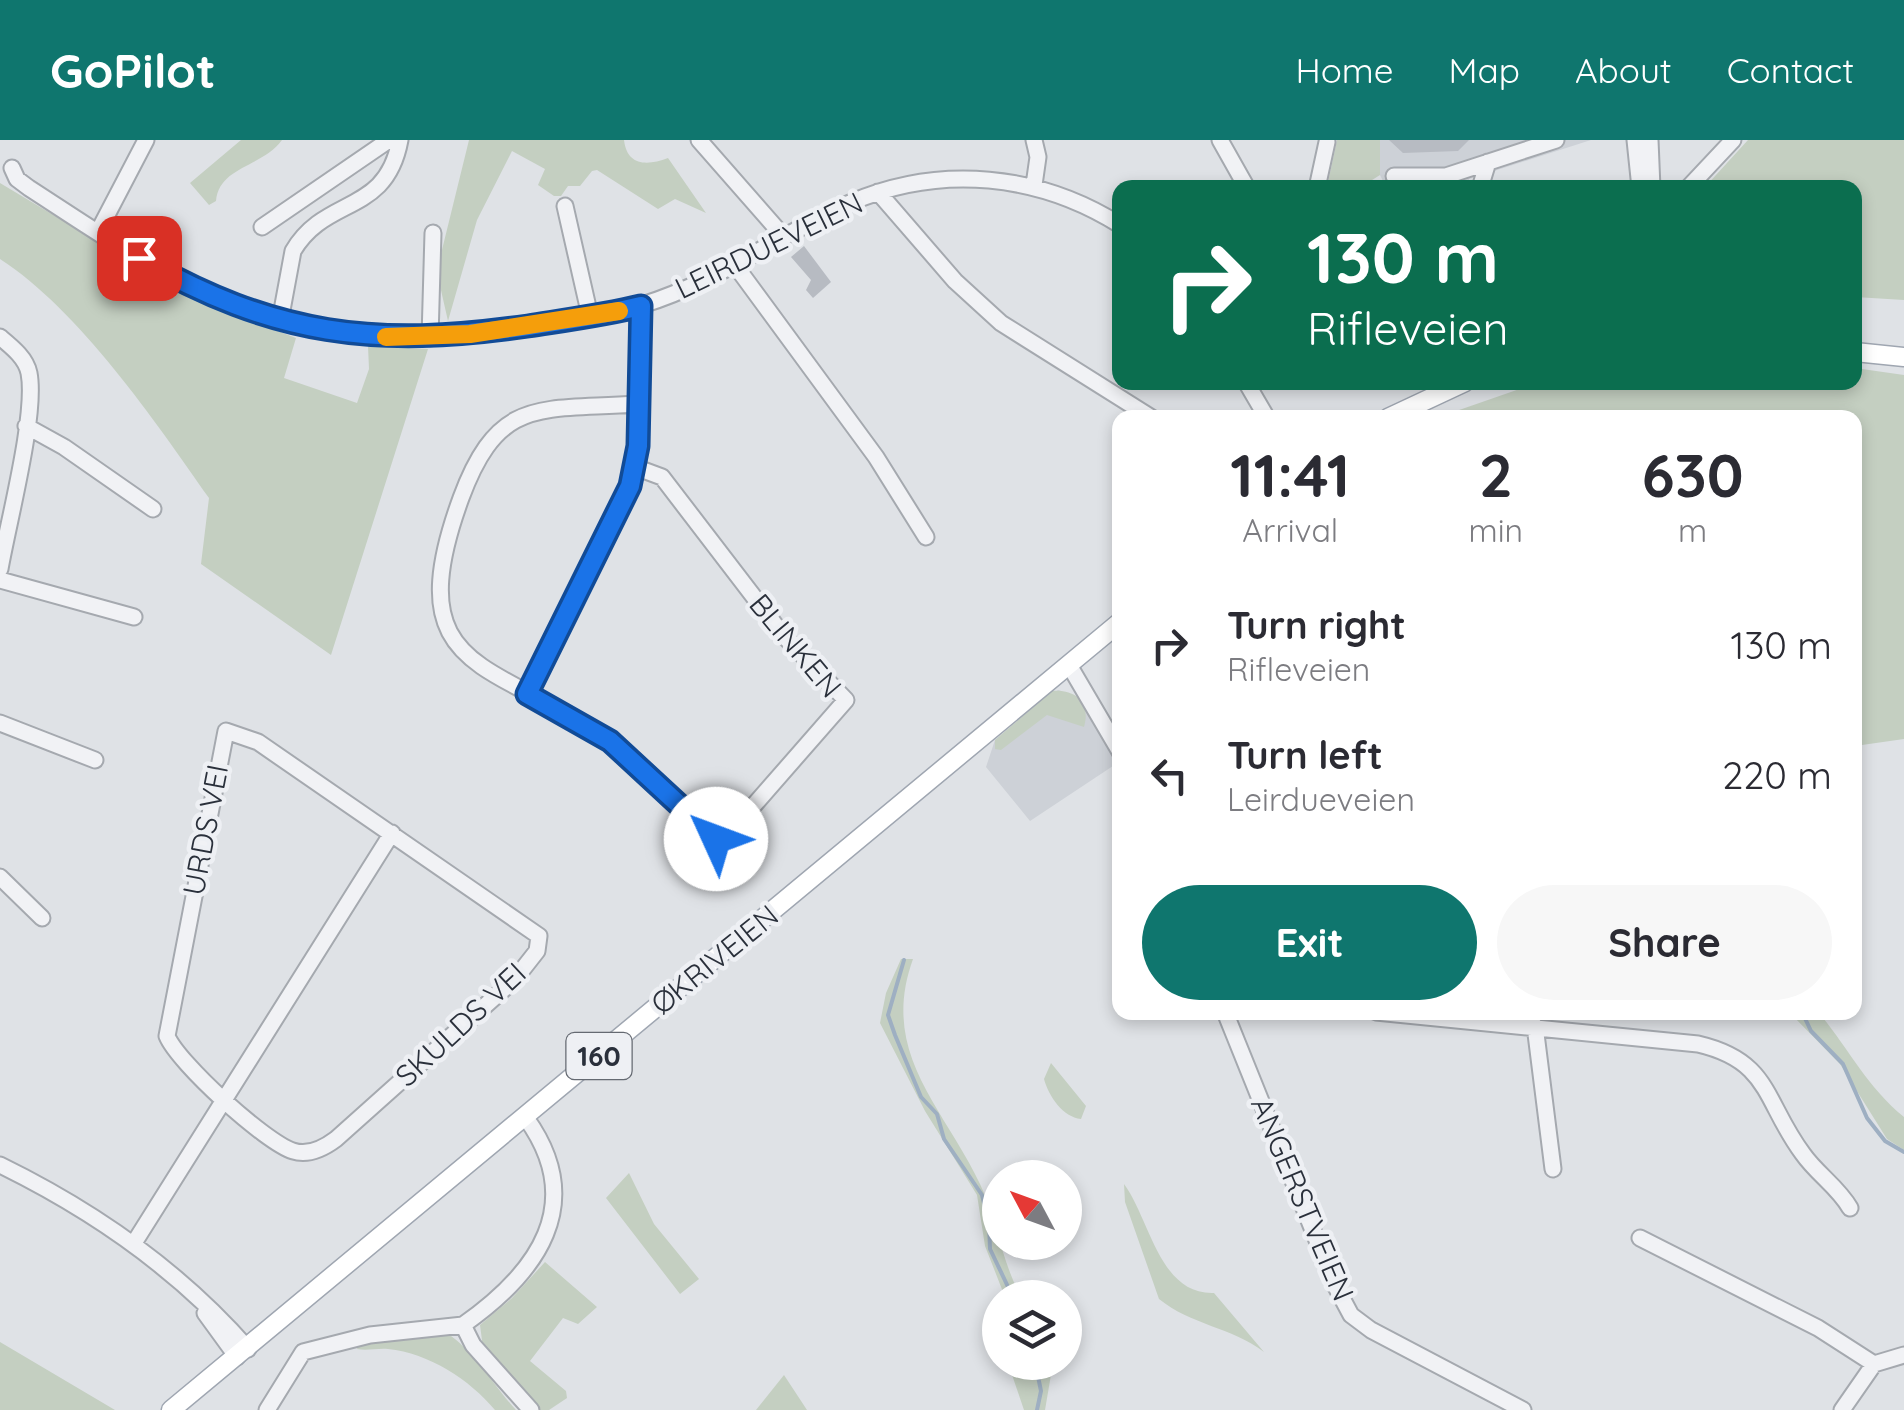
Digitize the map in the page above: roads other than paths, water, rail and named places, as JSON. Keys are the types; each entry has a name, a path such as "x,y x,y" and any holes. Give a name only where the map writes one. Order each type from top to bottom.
{"main road":[{"path":"1862,353 1904,357"},
{"path":"1405,410 1449,390"},
{"name":"ØKRIVEIEN","path":"171,1410 1112,629"}],"street":[{"path":"98,232 146,140"},
{"path":"262,228 390,140"},
{"path":"280,321 298,242 318,222 378,189 393,168 400,140"},
{"path":"699,140 784,237"},
{"path":"1034,140 1038,157 1034,185"},
{"path":"1220,140 1242,180"},
{"path":"1394,176 1446,176 1556,140"},
{"path":"1635,140 1639,180"},
{"path":"1650,140 1652,180"},
{"path":"1696,180 1733,140"},
{"path":"1319,180 1327,142"},
{"path":"1482,180 1488,162"},
{"name":"LEIRDUEVEIEN","path":"12,168 17,179 177,280 280,321 346,334 430,338 641,306 735,265 878,192 944,179 1034,185 1112,220"},
{"path":"878,192 955,281 1001,323 1139,410"},
{"path":"565,206 590,316"},
{"path":"430,338 433,233"},
{"path":"735,265 876,457 926,536"},
{"path":"527,694 620,509 635,467 641,306"},
{"path":"0,337 28,368 26,426 0,568"},
{"name":"BLINKEN","path":"635,467 662,477 783,635 846,700 727,836 716,839 610,741 474,660 452,636 443,618 438,576 450,528 486,444 519,415 636,404"},
{"path":"26,426 64,447 153,509"},
{"path":"0,580 134,617"},
{"path":"1069,665 1112,738"},
{"path":"0,723 95,760"},
{"name":"URDS VEI","path":"224,1100 184,1060 167,1036 226,731 258,742 392,834"},
{"path":"134,1243 392,834"},
{"name":"SKULDS VEI","path":"224,1100 293,1151 318,1150 336,1139 530,963 539,936 392,834"},
{"path":"0,877 42,918"},
{"name":"ANGERSTVEIEN","path":"1228,1020 1351,1315 1371,1330 1523,1410"},
{"path":"1467,1020 1698,1044 1728,1051 1755,1073 1803,1155 1850,1208"},
{"path":"1535,1026 1553,1169"},
{"path":"268,1410 303,1352 370,1334 463,1325 520,1279 549,1224 554,1178 544,1148 526,1118"},
{"path":"0,1165 85,1210 134,1243 191,1294 243,1353"},
{"path":"1640,1238 1818,1328 1874,1364"},
{"path":"463,1325 472,1345 531,1410"},
{"path":"1842,1410 1874,1364 1904,1355"}],"waterway":[{"path":"904,960 888,1015 921,1097 937,1114 944,1139 982,1195 990,1249 1005,1280"},
{"path":"1806,1020 1811,1031 1843,1064 1867,1118 1885,1141 1904,1152"},
{"path":"1037,1410 1039,1380"}]}
